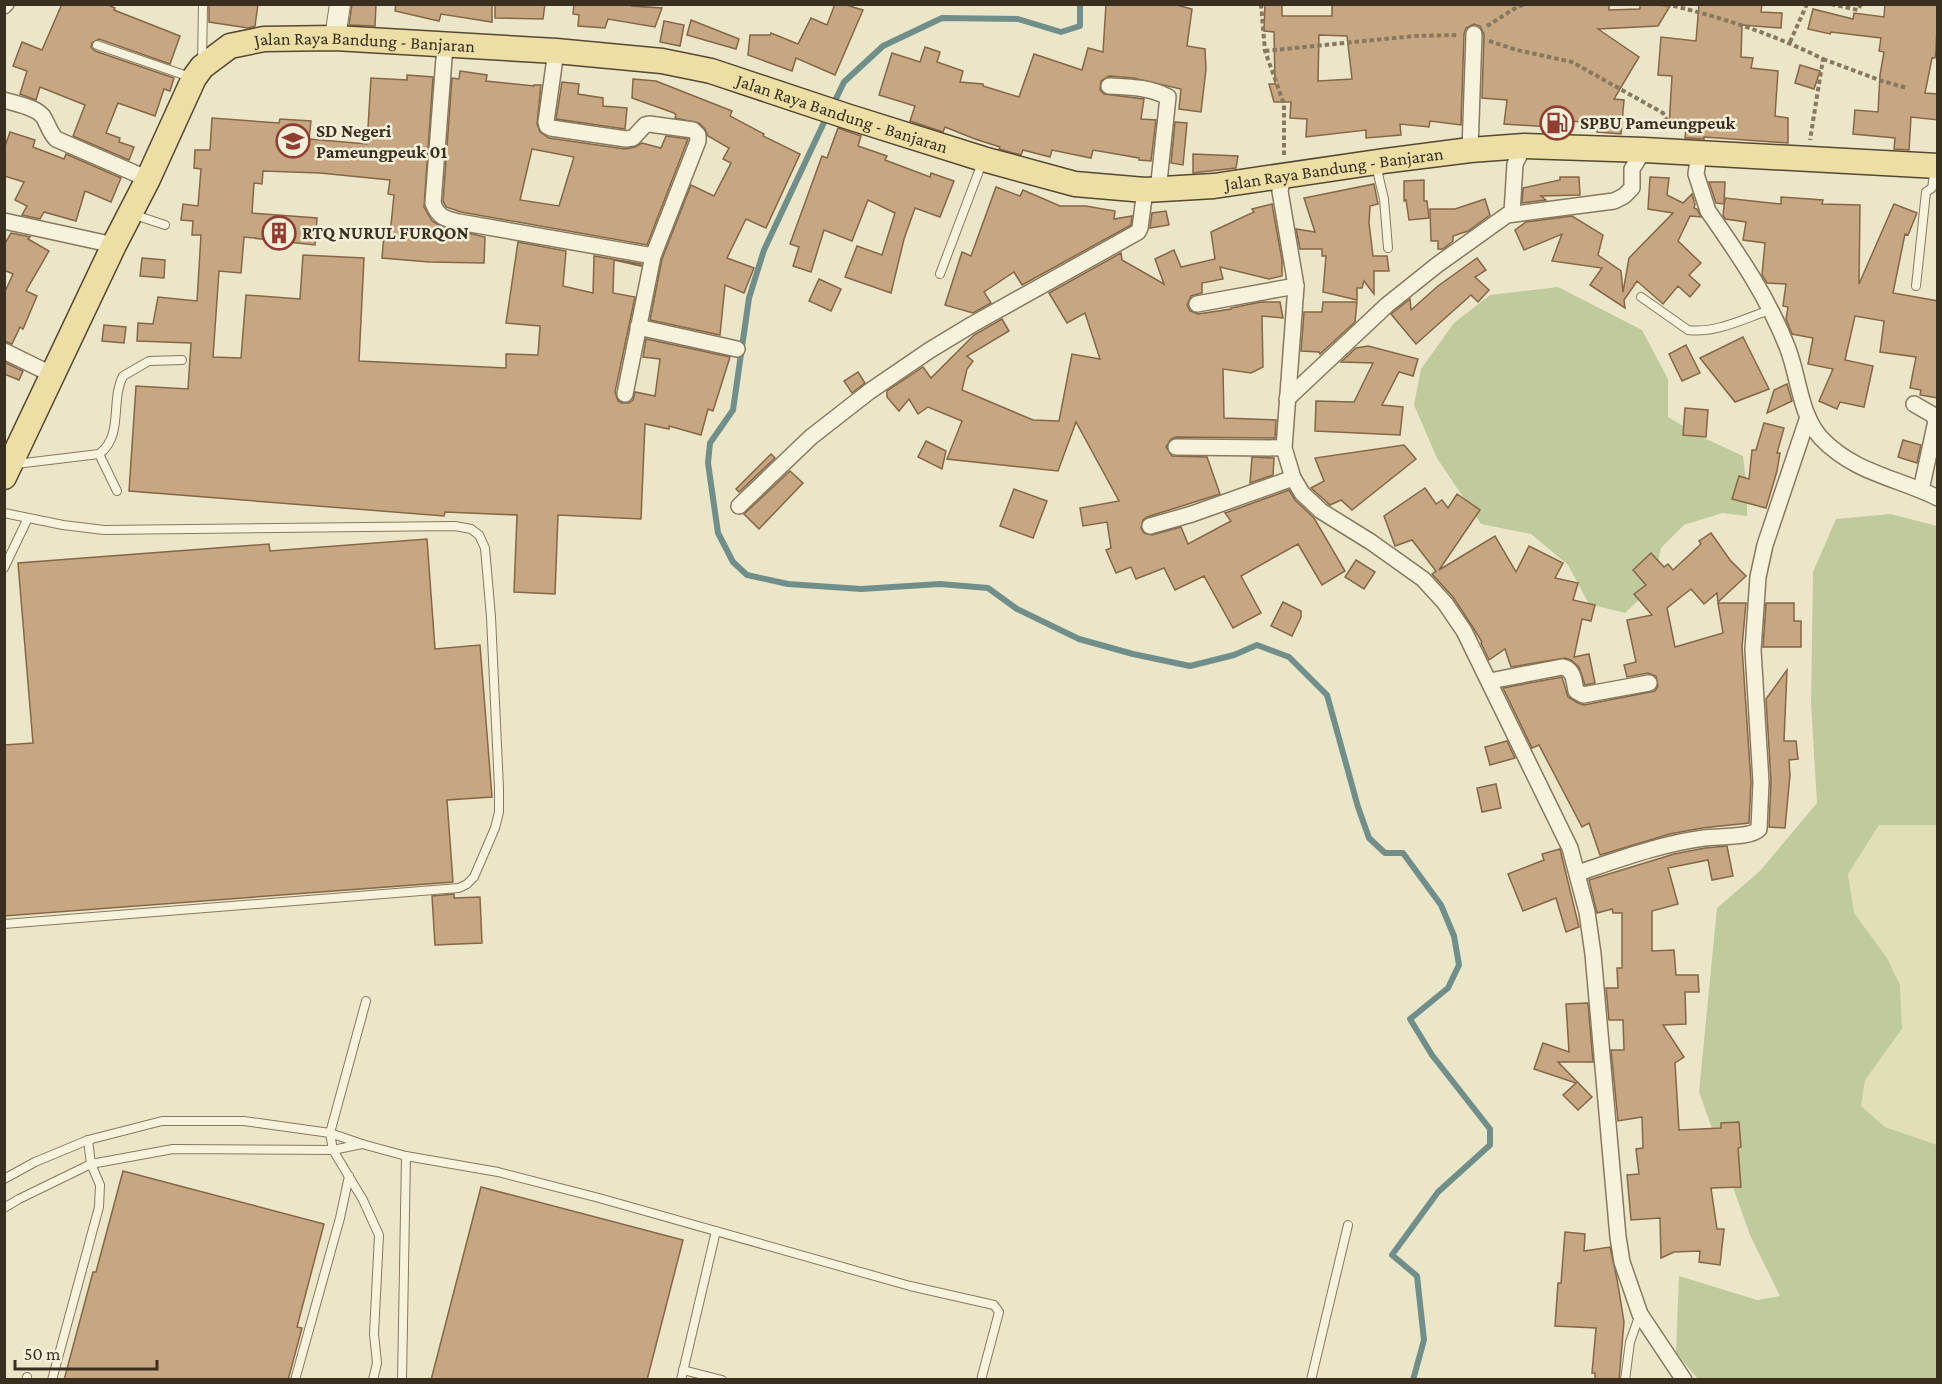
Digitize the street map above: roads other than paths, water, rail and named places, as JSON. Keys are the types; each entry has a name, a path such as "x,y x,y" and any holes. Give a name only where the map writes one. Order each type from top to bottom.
{"main road":[{"name":"Jalan Raya Bandung - Banjaran","path":"6,468 198,73 230,46 264,39 335,38 556,51 683,64 983,159 1075,184 1152,190 1214,186 1384,161 1524,146 1654,150 1936,166"}],"street":[{"path":"335,38 340,4"},
{"path":"1470,150 1474,34"},
{"path":"445,45 433,203 436,212 444,219 653,256"},
{"path":"556,51 546,122 550,128 626,139 633,138 645,124 649,124 693,130 698,135 698,141 653,256 625,394"},
{"path":"739,506 811,437 870,391 973,324 1138,232 1152,190 1168,97 1142,88 1109,86"},
{"path":"4,100 37,110 43,116 50,133 56,140 148,179"},
{"path":"1512,213 1515,164 1524,146"},
{"path":"1287,399 1404,292 1437,265 1512,213 1619,199 1632,188 1632,169 1654,150"},
{"path":"1699,153 1696,174 1706,206 1757,283 1788,349 1808,417 1820,437 1853,463 1875,475 1938,498"},
{"path":"1283,177 1280,191 1296,285 1284,448 1293,478 1302,493 1322,511 1423,579 1445,603 1464,631 1490,681 1561,829 1578,873 1593,954 1622,1262 1640,1314 1684,1380"},
{"path":"4,220 114,245"},
{"path":"1197,304 1296,285"},
{"path":"638,327 736,349"},
{"path":"4,351 53,375"},
{"path":"1914,404 1933,415 1936,421 1921,490"},
{"path":"1578,873 1669,844 1753,834 1759,829 1761,782 1754,650 1758,577 1762,555 1808,417"},
{"path":"1176,447 1284,448"},
{"path":"1149,526 1192,514 1293,478"},
{"path":"1490,681 1562,667 1572,672 1576,691 1583,695 1649,683"}],"lane":[{"path":"97,45 198,73 203,4"},
{"path":"940,274 983,159"},
{"path":"1384,161 1378,174 1384,199 1388,248"},
{"path":"1916,286 1926,192 1932,188 1936,166"},
{"path":"130,213 165,225"},
{"path":"1641,297 1689,330 1696,331 1707,331 1770,310"},
{"path":"6,468 99,454 107,448 113,438 116,397 123,375 149,361 182,360"},
{"path":"99,454 117,491"},
{"path":"4,513 84,529 104,530 455,526 471,529 479,535 484,548 489,590 499,812 495,828 474,877 459,888 4,924"},
{"path":"4,568 28,518"},
{"path":"366,1001 330,1132 333,1150 380,1235 374,1334 376,1363 373,1380"},
{"path":"4,1179 35,1162 88,1140 162,1121 244,1120 330,1132 362,1144 406,1156 498,1172 910,1286 994,1305 999,1312 981,1380"},
{"path":"52,1380 99,1207 99,1185 92,1164 88,1140"},
{"path":"4,1208 92,1164 173,1149 333,1150 362,1144"},
{"path":"402,1380 406,1156"},
{"path":"295,1380 340,1218 349,1176"},
{"path":"1311,1380 1348,1225"},
{"path":"681,1380 716,1231"},
{"path":"1624,1380 1630,1341 1640,1314"},
{"path":"683,1370 722,1380"}],"waterway":[{"path":"832,107 844,82 883,46 942,18 1018,19 1061,32 1080,26 1080,4"},
{"path":"827,116 764,250 749,298 733,410 710,443 708,463 718,533 733,562 747,575 788,584 861,589 940,584 988,588 1017,609 1079,639 1133,654 1190,666 1234,655 1257,645 1289,657 1327,695 1358,807 1369,838 1385,853 1403,853 1441,905 1454,936 1459,965 1448,988 1410,1019 1432,1055 1490,1129 1490,1145 1438,1192 1392,1255 1417,1276 1424,1340 1413,1380"}],"place":[{"name":"SPBU Pameungpeuk","path":"1557,123"},
{"name":"SD Negeri Pameungpeuk 01","path":"293,141"},
{"name":"RTQ NURUL FURQON","path":"279,233"}]}
